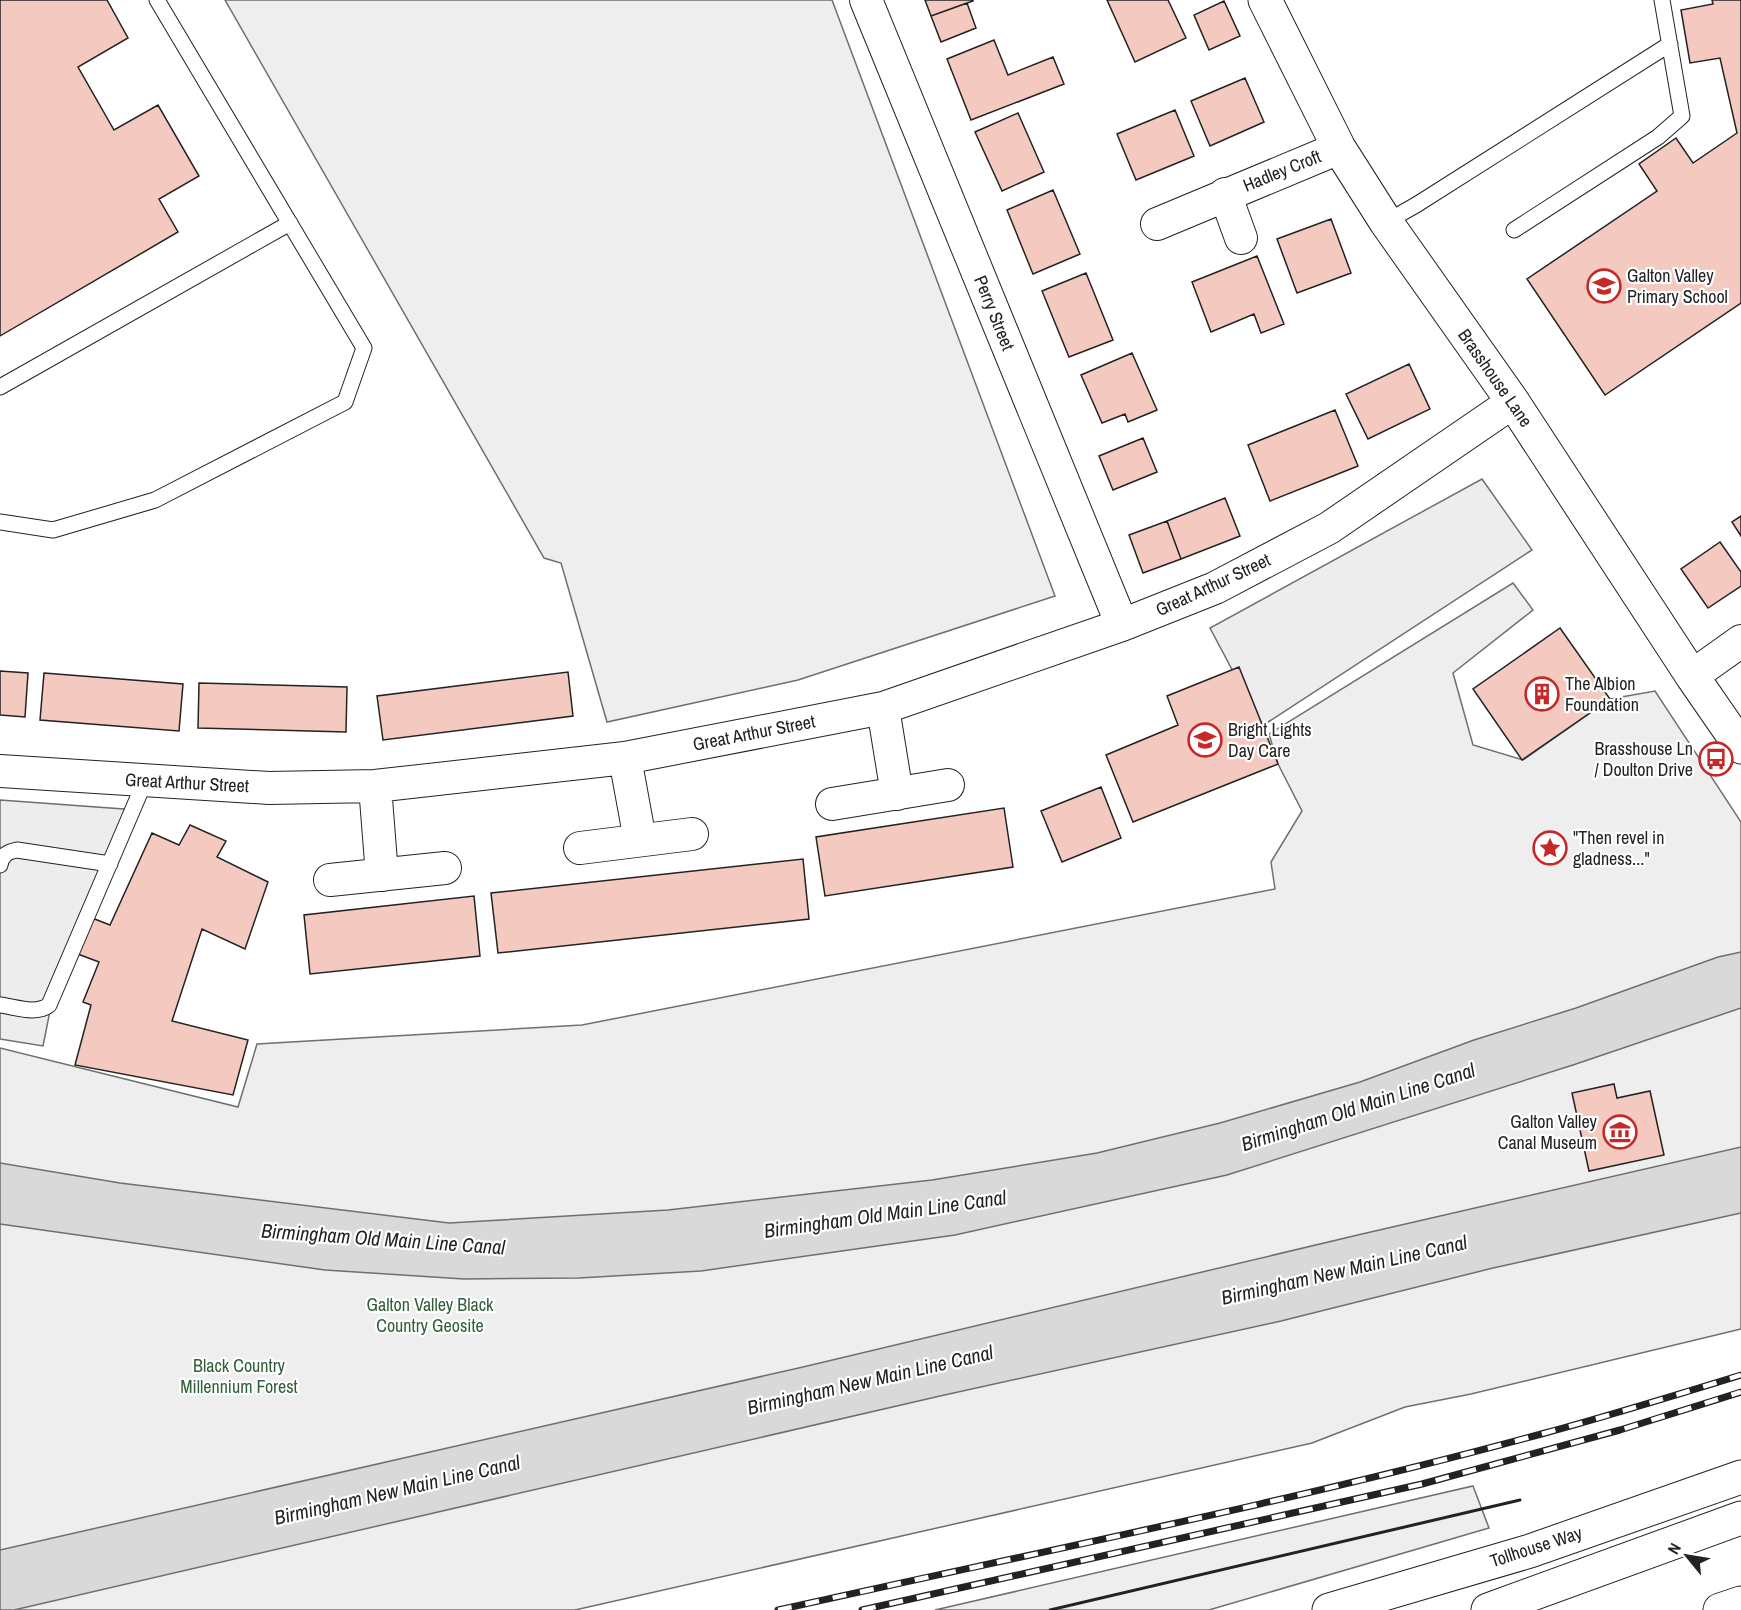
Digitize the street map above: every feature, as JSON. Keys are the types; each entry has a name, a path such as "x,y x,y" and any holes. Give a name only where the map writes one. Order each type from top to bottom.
{"street":[{"name":"Perry Street","path":"866,0 1122,625"},
{"name":"Brasshouse Lane","path":"1265,0 1339,148 1386,222 1513,402 1741,747"},
{"name":"Hadley Croft","path":"1157,224 1339,148"},
{"name":"Hadley Croft","path":"1225,194 1241,238"},
{"name":"Great Arthur Street","path":"0,771 269,788 375,786 625,758 883,708 1122,625 1215,588 1329,528 1513,402"},
{"path":"1692,676 1741,641"},
{"path":"883,708 897,794"},
{"path":"625,758 640,840"},
{"path":"832,804 948,785"},
{"path":"375,786 382,875"},
{"path":"580,848 692,834"},
{"path":"330,880 445,868"},
{"name":"Tollhouse Way","path":"1329,1610 1530,1551 1741,1477"},
{"path":"1488,1610 1741,1518"},
{"path":"1720,1610 1741,1603"}],"lane":[{"path":"0,522 53,530 155,500 345,402 364,348 157,0"},
{"path":"1514,230 1658,137 1682,116 1662,0"},
{"path":"1386,222 1670,44"},
{"path":"0,387 290,223"},
{"path":"0,1005 35,1011 42,1010 49,1005 145,781"},
{"path":"0,866 1,859 8,852 17,850 110,864"}],"green space":[{"path":"225,0 832,0 1055,596 798,680 607,722 561,563 544,558"},
{"name":"Galton Valley Black Country Geosite","path":"1513,583 1533,610 1453,673 1473,745 1523,760 1610,699 1655,691 1741,822 1741,1329 1471,1394 1405,1407 1312,1443 575,1610 0,1610 0,1048 238,1107 257,1044 582,1025 1275,889 1271,862 1302,811 1278,764 1269,734"},
{"path":"1473,1486 1489,1528 1209,1610 935,1610"}],"shaded area":[{"path":"1482,479 1532,550 1262,726 1210,628"},
{"path":"0,800 137,810 57,976 43,1046 0,1039"}],"water":[{"name":"Birmingham Old Main Line Canal","path":"1741,952 1741,1008 1573,1065 1227,1175 955,1235 701,1271 579,1278 464,1279 325,1270 0,1224 0,1163 120,1183 449,1223 668,1210 932,1180 1097,1153 1220,1123 1360,1082 1474,1040 1576,1008 1718,957"},
{"name":"Birmingham New Main Line Canal","path":"1741,1147 1741,1213 1493,1268 1281,1321 940,1396 14,1610 0,1610 0,1550 803,1367 1362,1234"}],"building":[{"path":"0,0 107,0 128,38 78,67 114,130 158,105 199,176 159,199 178,232 0,336"},
{"path":"925,0 973,0 973,1 931,16"},
{"path":"1107,0 1168,0 1186,38 1135,62"},
{"path":"1712,0 1741,0 1741,303 1605,395 1527,279 1657,191 1639,164 1676,138 1693,163 1737,133 1720,58 1690,63 1681,10 1713,4"},
{"path":"1224,1 1240,36 1209,50 1194,15"},
{"path":"967,3 976,28 941,42 931,16"},
{"path":"994,40 1008,75 1053,57 1064,84 971,120 947,59"},
{"path":"1245,78 1264,122 1210,146 1191,101"},
{"path":"1175,110 1194,156 1136,180 1117,134"},
{"path":"1018,113 1044,172 1002,191 975,132"},
{"path":"1053,190 1080,254 1033,274 1007,210"},
{"path":"1331,219 1351,273 1297,293 1277,239"},
{"path":"1257,256 1284,324 1261,333 1254,314 1211,332 1192,282"},
{"path":"1086,273 1113,340 1069,357 1042,291"},
{"path":"1132,353 1157,410 1128,422 1125,414 1102,423 1081,375"},
{"path":"1409,364 1430,409 1368,439 1346,394"},
{"path":"1335,410 1358,466 1270,501 1248,445"},
{"path":"1143,438 1157,472 1113,490 1099,456"},
{"path":"1225,498 1240,536 1181,559 1167,521"},
{"path":"1741,516 1741,536 1732,522"},
{"path":"1167,521 1181,559 1143,573 1129,535"},
{"path":"1720,542 1741,572 1741,586 1708,608 1681,569"},
{"name":"The Albion Foundation","path":"1560,628 1610,699 1522,760 1473,689"},
{"name":"Bright Lights Day Care","path":"1239,667 1278,764 1133,822 1106,755 1178,725 1167,696"},
{"path":"0,671 28,673 25,717 0,715"},
{"path":"568,672 573,716 383,740 377,696"},
{"path":"44,673 183,684 179,731 40,720"},
{"path":"199,683 347,687 346,732 198,728"},
{"path":"1101,787 1121,838 1062,862 1041,811"},
{"path":"1004,808 1013,867 825,896 816,837"},
{"path":"190,825 226,841 217,857 268,882 245,949 202,929 172,1021 248,1040 233,1095 75,1065 91,1005 83,1002 99,962 75,953 92,918 110,925 152,833 179,845"},
{"path":"803,859 809,919 498,953 491,893"},
{"path":"474,896 480,956 310,974 304,915"},
{"name":"Galton Valley Canal Museum","path":"1614,1084 1617,1098 1650,1091 1664,1155 1589,1171 1572,1093"}],"railway":[{"path":"778,1610 1354,1482 1545,1433 1741,1375"},
{"path":"862,1610 1422,1484 1620,1430 1741,1392"}],"wall":[{"path":"1050,1610 1520,1500"}],"place":[{"name":"Galton Valley Primary School","path":"1604,286"},
{"name":"The Albion Foundation","path":"1542,694"},
{"name":"Bright Lights Day Care","path":"1205,740"},
{"name":"Brasshouse Ln / Doulton Drive","path":"1716,759"},
{"name":"\"Then revel in gladness...\"","path":"1550,848"},
{"name":"Galton Valley Canal Museum","path":"1620,1132"}],"park label":[{"name":"Black Country Millennium Forest","path":"239,1376"}]}
